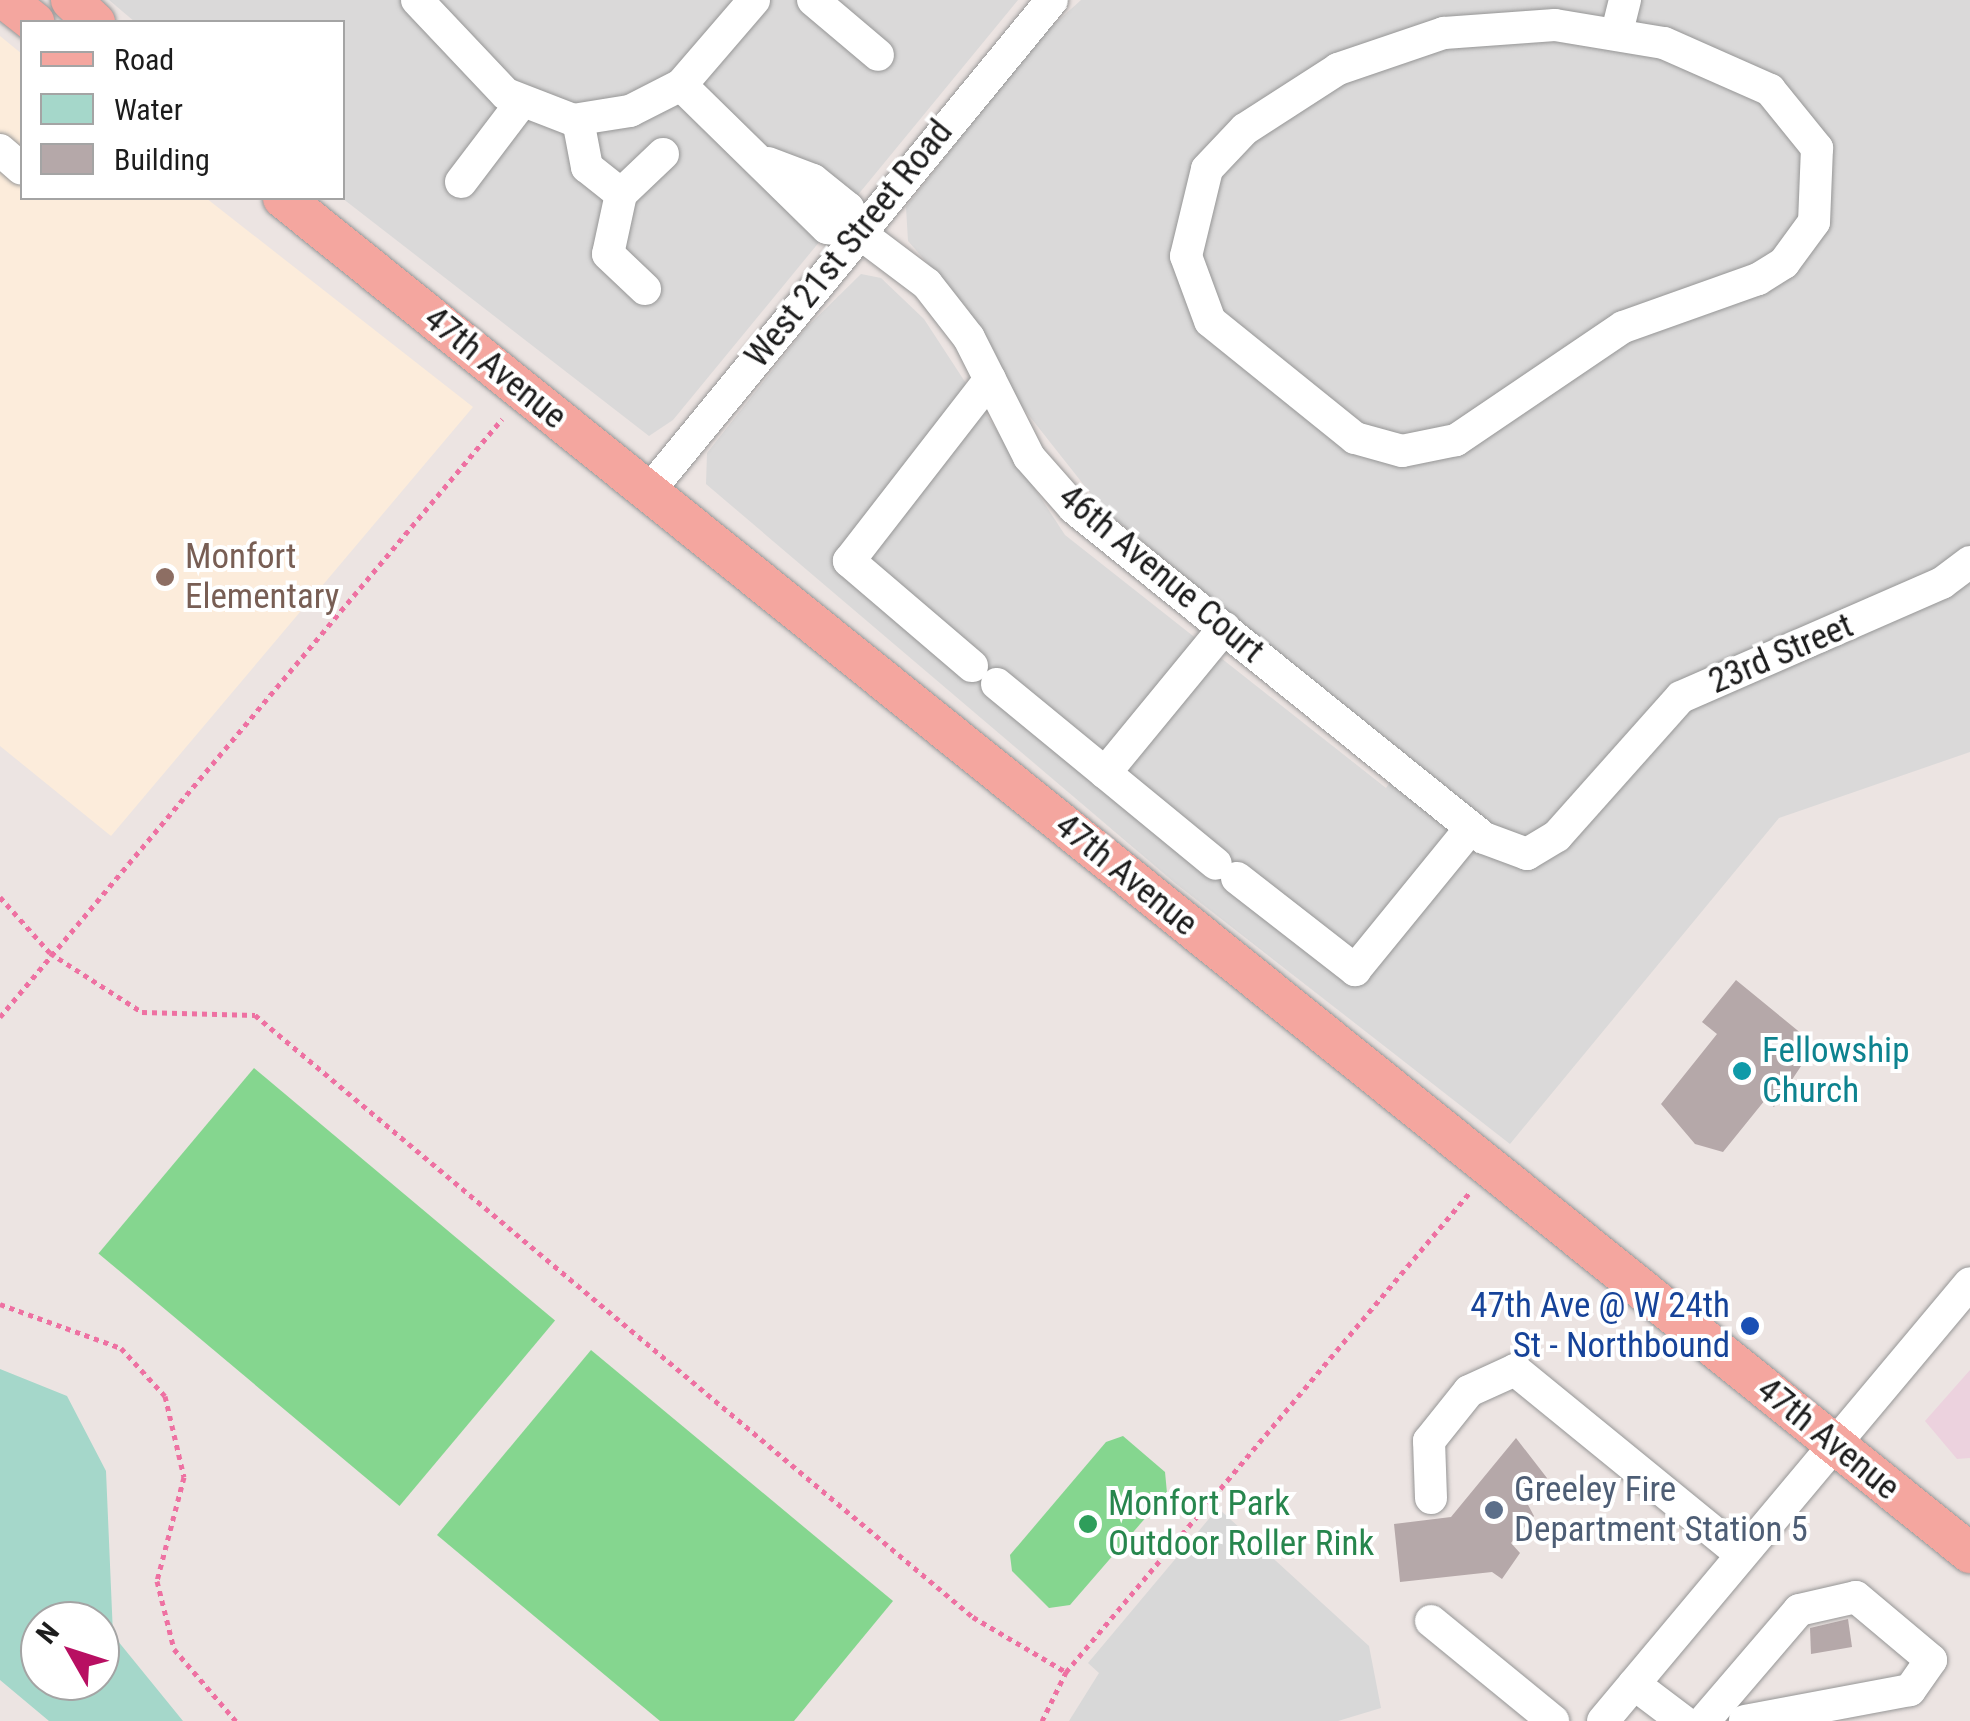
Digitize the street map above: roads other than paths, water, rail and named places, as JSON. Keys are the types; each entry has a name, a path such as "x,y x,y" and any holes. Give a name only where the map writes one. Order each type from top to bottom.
{"main road":[{"path":"6,0 31,20"},
{"path":"71,0 94,20"},
{"name":"47th Avenue","path":"284,200 1970,1554"}],"street":[{"path":"423,2 521,103 578,120 630,111 682,86 754,0"},
{"path":"813,0 878,54"},
{"name":"West 21st Street Road","path":"649,492 858,232 1052,0"},
{"path":"1621,16 1770,90 1806,125 1820,201 1784,263 1623,328 1456,440 1402,451 1336,426 1210,321 1186,256 1190,210 1215,159 1274,109 1338,69 1444,33 1621,16"},
{"name":"46th Avenue Court","path":"682,86 768,163 812,180 848,208 858,232 927,284 990,379 1029,457 1074,508 1472,828 1526,854"},
{"path":"461,182 521,103"},
{"path":"578,120 587,167 621,194"},
{"path":"644,289 608,254 621,194 663,154"},
{"path":"990,379 850,561 1226,871 1355,970 1472,828"},
{"name":"23rd Street","path":"1526,854 1557,836 1682,697 1926,590 1970,562"},
{"path":"1105,773 1224,628"},
{"path":"1604,1721 1970,1283"},
{"path":"1430,1498 1429,1441 1469,1391 1516,1370 1741,1554"},
{"path":"1704,1721 1799,1610 1862,1600 1924,1648 1924,1676 1910,1690 1745,1721"},
{"path":"1431,1621 1553,1721"},
{"path":"1634,1684 1683,1721"}],"water":[{"path":"0,1369 67,1396 106,1471 112,1601 20,1601 20,1697 0,1680"},
{"path":"120,1644 183,1721 49,1721 25,1701 120,1701"}],"place":[{"name":"Monfort Elementary","path":"165,577"},
{"name":"Fellowship Church","path":"1742,1071"},
{"name":"47th Ave @ W 24th St - Northbound","path":"1750,1326"},
{"name":"Greeley Fire Department Station 5","path":"1494,1510"},
{"name":"Monfort Park Outdoor Roller Rink","path":"1088,1524"}]}
